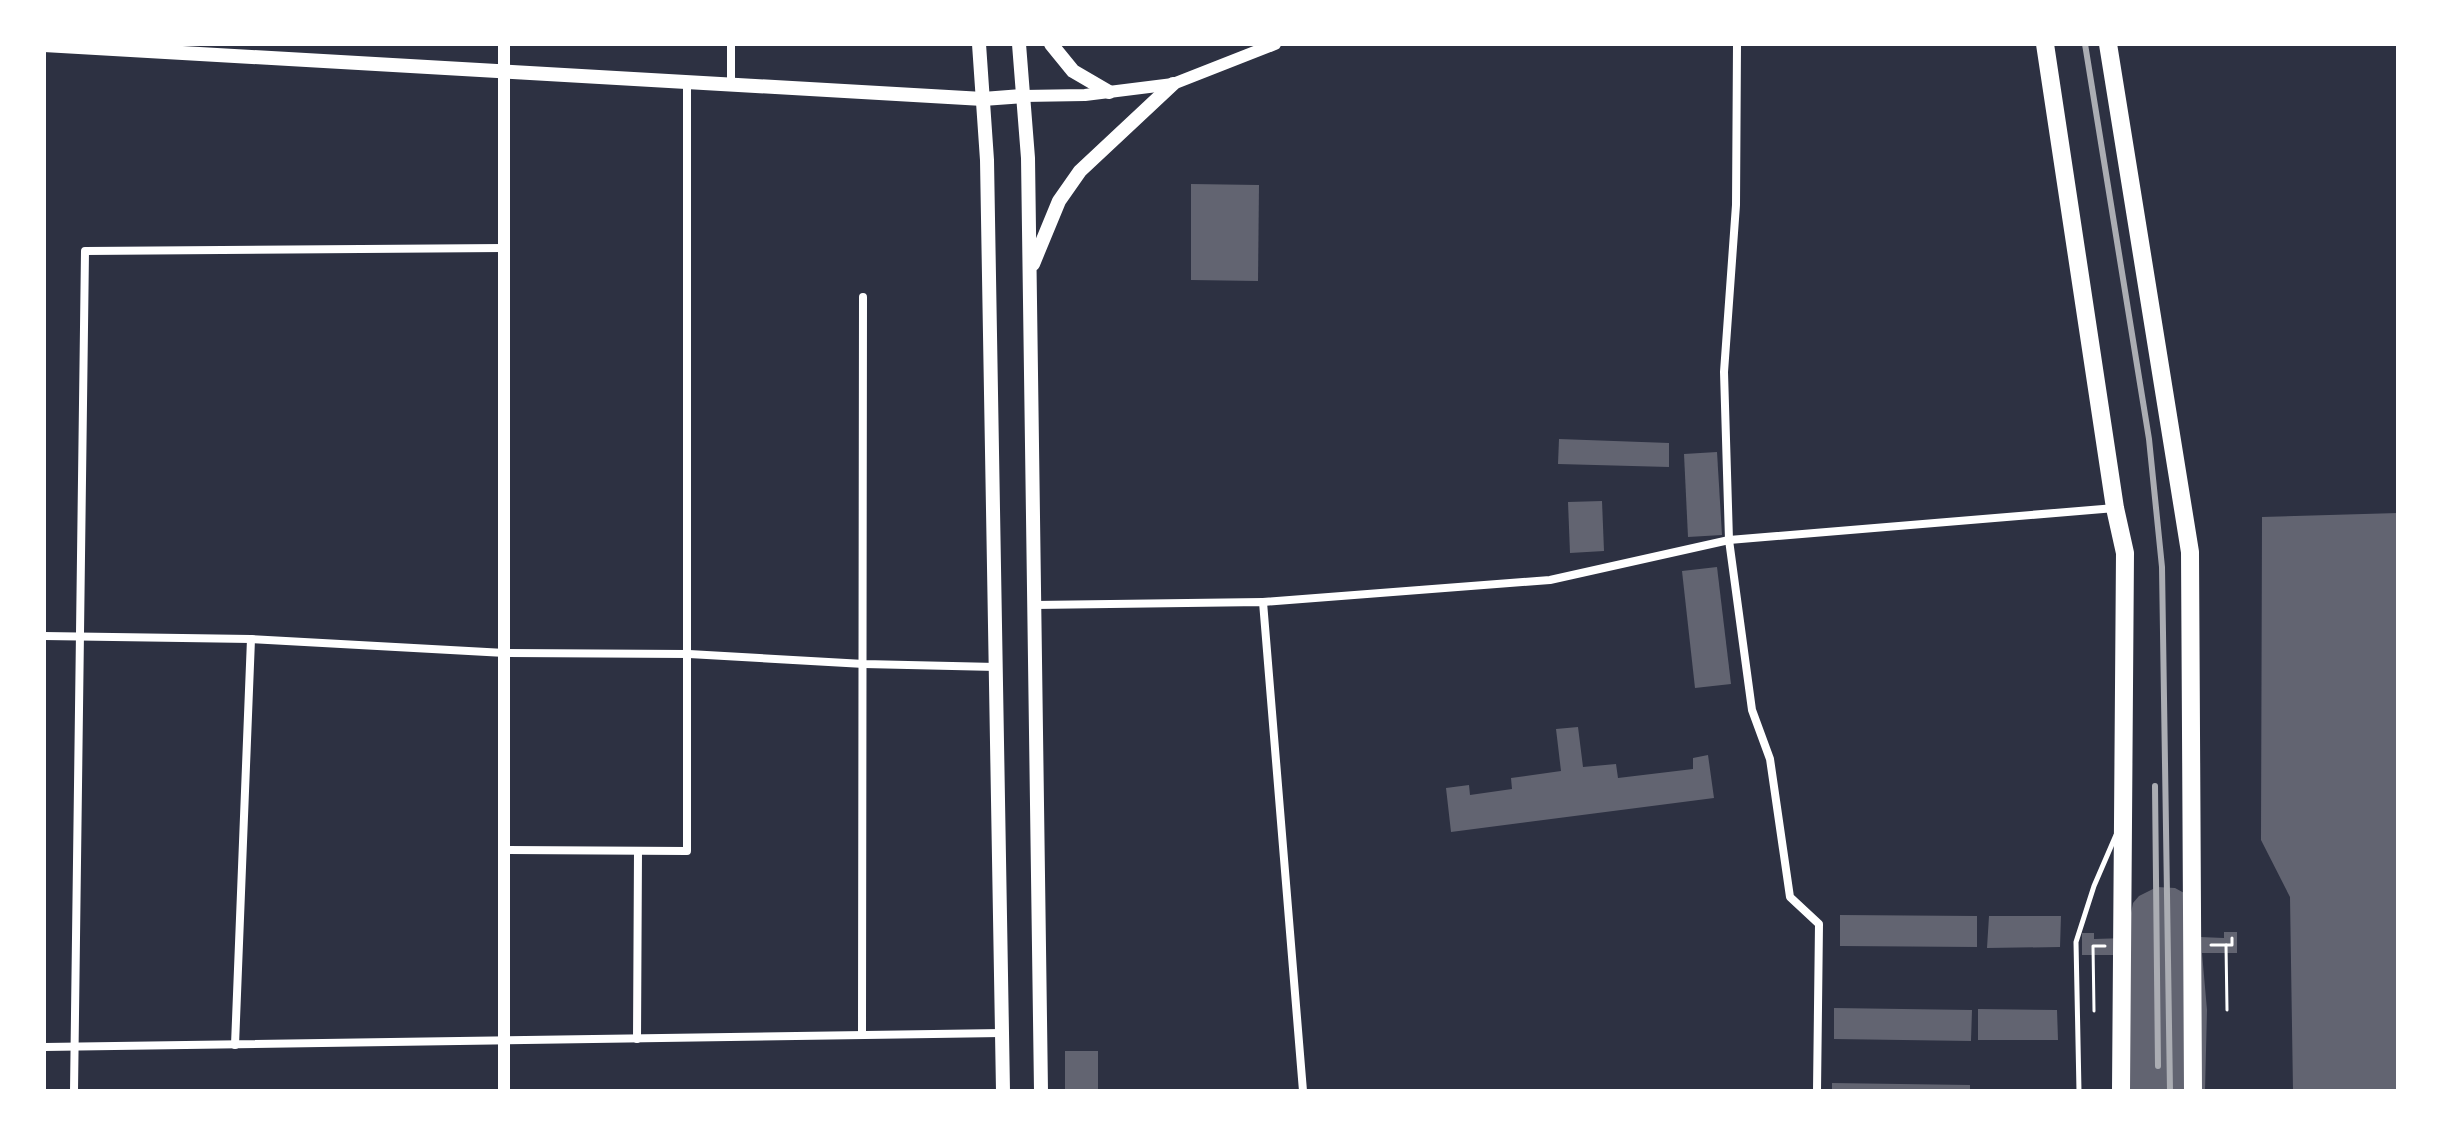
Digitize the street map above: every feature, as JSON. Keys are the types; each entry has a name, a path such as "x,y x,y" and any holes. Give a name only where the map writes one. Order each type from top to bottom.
{"highway":[{"path":"2045,44 2115,508 2125,553 2125,816 2120,898 2121,1091"},
{"path":"2108,44 2190,552 2193,1091"}],"main road":[{"path":"979,44 988,176 1003,1091"},
{"path":"1019,44 1029,272 1041,1091"},
{"path":"1051,44 1073,71 1109,92"},
{"path":"44,45 237,50 504,71 983,99 1023,96"},
{"path":"1029,272 1059,201 1080,171 1173,84"}],"street":[{"path":"504,44 504,1091"},
{"path":"731,44 731,85"},
{"path":"1023,96 1109,92 1173,84 1275,44"},
{"path":"1737,44 1736,205 1724,372 1729,540 1752,710 1770,759 1790,897 1819,924 1817,1091"},
{"path":"505,850 687,851 687,82"},
{"path":"74,1091 72,1047 83,637 85,251 504,248"},
{"path":"862,1035 863,297"},
{"path":"1034,605 1263,602 1550,580 1729,540 2115,508"},
{"path":"1263,602 1303,1091"},
{"path":"44,636 251,639 505,653 689,654 864,664 996,667"},
{"path":"235,1045 251,639"},
{"path":"637,1039 638,851"},
{"path":"44,1047 1002,1033"}],"lane":[{"path":"2079,1091 2076,942 2094,886 2125,816"}],"path":[{"path":"2201,945 2232,945 2232,938"},
{"path":"2226,945 2227,1010"},
{"path":"2093,955 2094,1011"}],"building":[{"path":"1191,184 1259,185 1258,281 1191,280"},
{"path":"1559,439 1669,443 1669,467 1558,464"},
{"path":"1717,452 1722,535 1688,537 1684,454"},
{"path":"1602,501 1604,551 1570,553 1568,502"},
{"path":"2398,513 2398,1091 2293,1091 2290,897 2261,840 2262,517"},
{"path":"1717,567 1731,684 1695,688 1682,571"},
{"path":"1578,727 1583,767 1616,764 1618,778 1693,769 1693,758 1708,755 1714,798 1451,832 1446,788 1469,785 1470,795 1512,789 1511,778 1561,771 1556,729"},
{"path":"2157,887 2175,888 2186,894 2200,937 2224,938 2224,932 2237,932 2237,953 2202,953 2207,1010 2205,1091 2123,1091 2124,955 2082,955 2082,933 2094,933 2094,939 2126,938 2133,903 2139,896"},
{"path":"1840,915 1977,916 1977,947 1840,946"},
{"path":"1989,916 2061,916 2060,947 1987,948"},
{"path":"1834,1008 1972,1010 1971,1041 1834,1039"},
{"path":"1978,1009 2057,1010 2058,1040 1978,1040"},
{"path":"1065,1051 1098,1051 1098,1091 1065,1091"},
{"path":"1832,1083 1970,1085 1970,1091 1832,1091"}],"railway":[{"path":"2085,44 2149,439 2162,567 2170,1091"},
{"path":"2155,786 2158,1066"}]}
